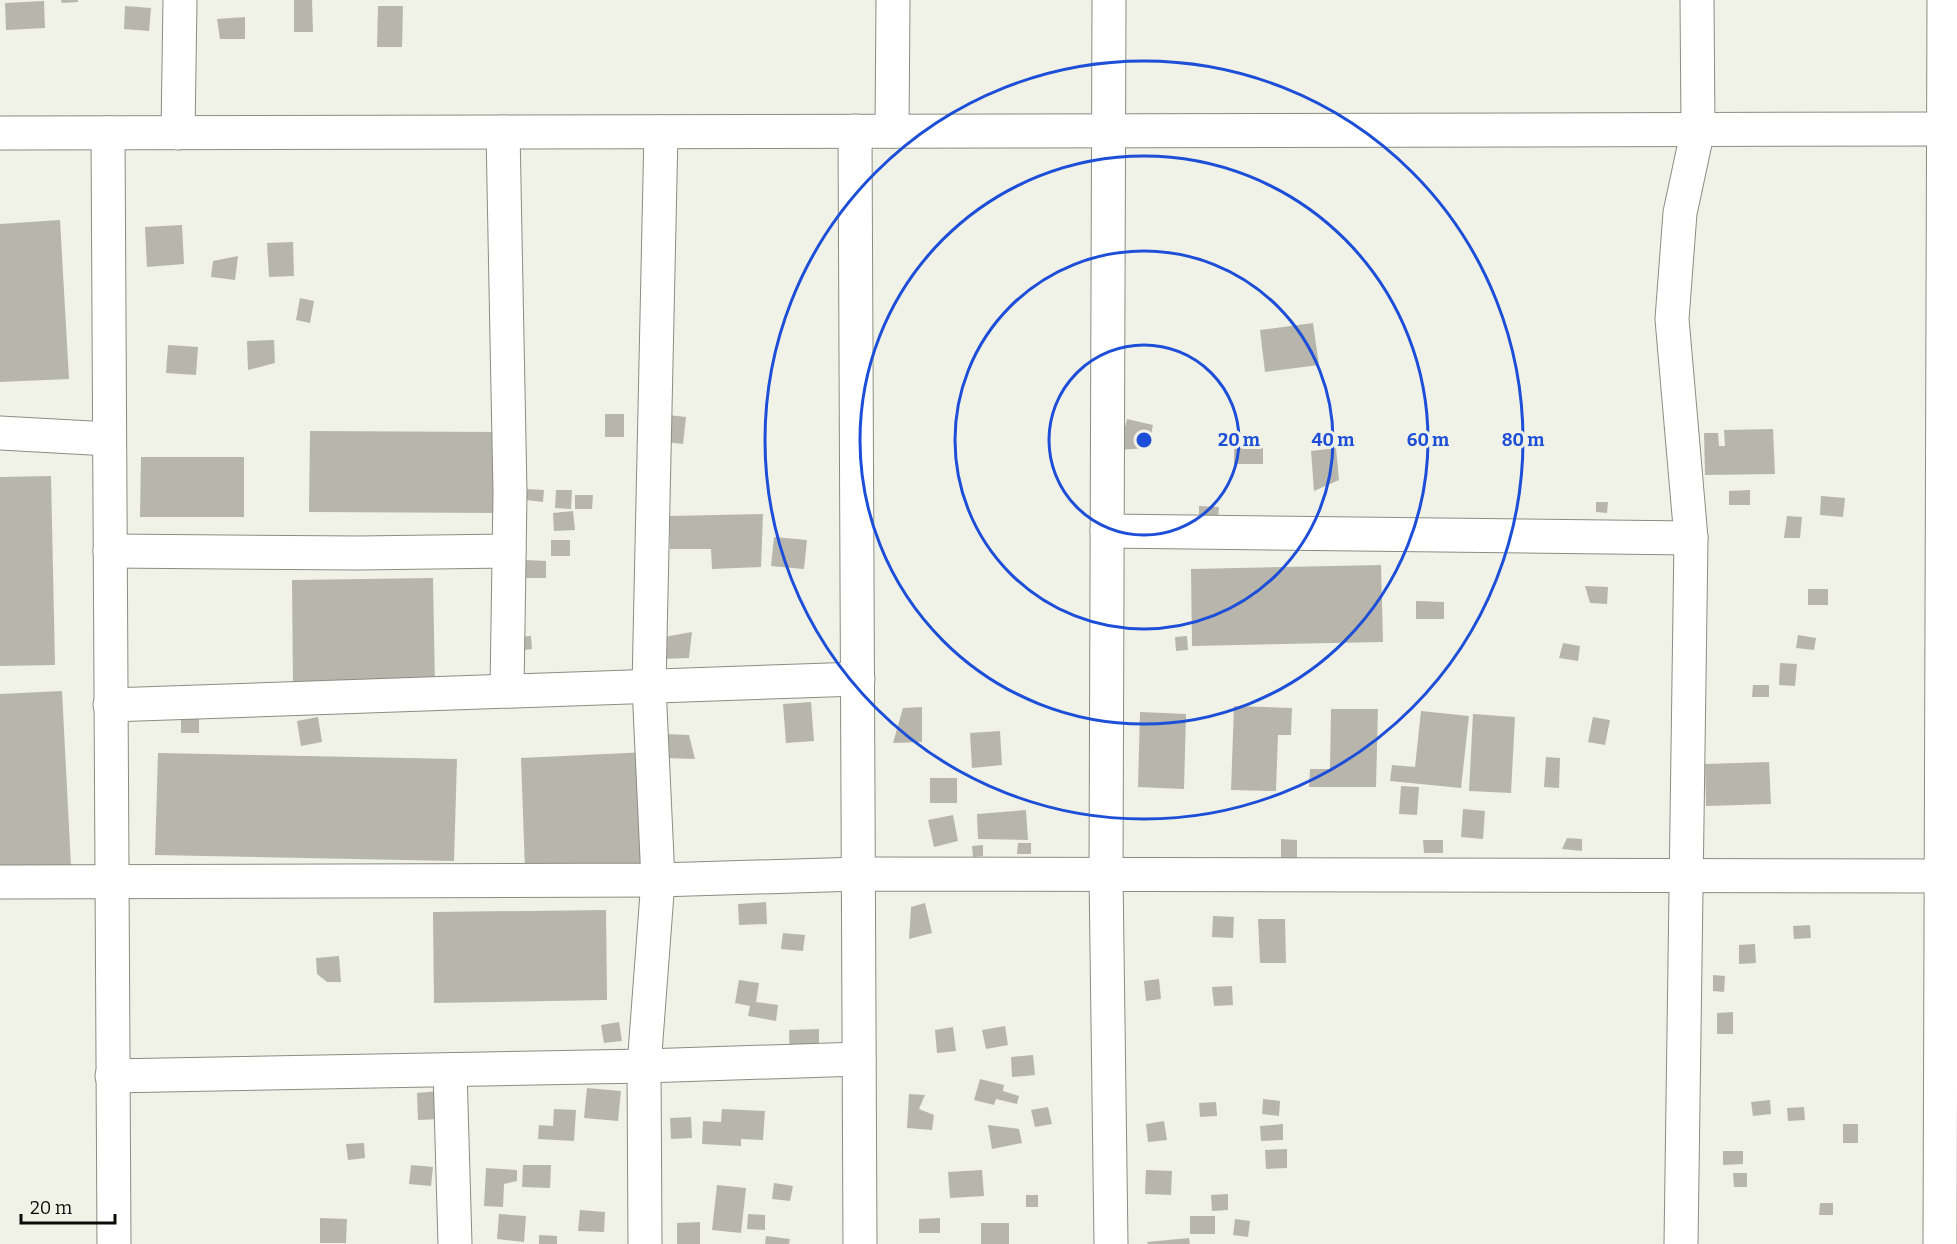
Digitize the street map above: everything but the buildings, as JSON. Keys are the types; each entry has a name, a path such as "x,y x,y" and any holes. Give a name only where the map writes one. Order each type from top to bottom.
{"street":[{"path":"178,133 180,0"},
{"path":"892,131 893,0"},
{"path":"1109,0 1106,874 1111,1244"},
{"path":"1681,1244 1691,538 1672,319 1680,213 1698,129 1697,0"},
{"path":"1940,1244 1949,876 1951,129 1944,0"},
{"path":"0,133 1951,129"},
{"path":"855,131 860,1244"},
{"path":"503,132 509,550 507,691"},
{"path":"645,1244 644,1066 658,880 649,686 661,132"},
{"path":"108,133 114,1244"},
{"path":"0,433 109,439"},
{"path":"1107,531 1691,538"},
{"path":"110,551 358,553 509,550"},
{"path":"110,705 858,679"},
{"path":"0,882 658,880 859,874 1949,876"},
{"path":"112,1076 644,1066 859,1059"},
{"path":"450,1070 455,1244"}]}
